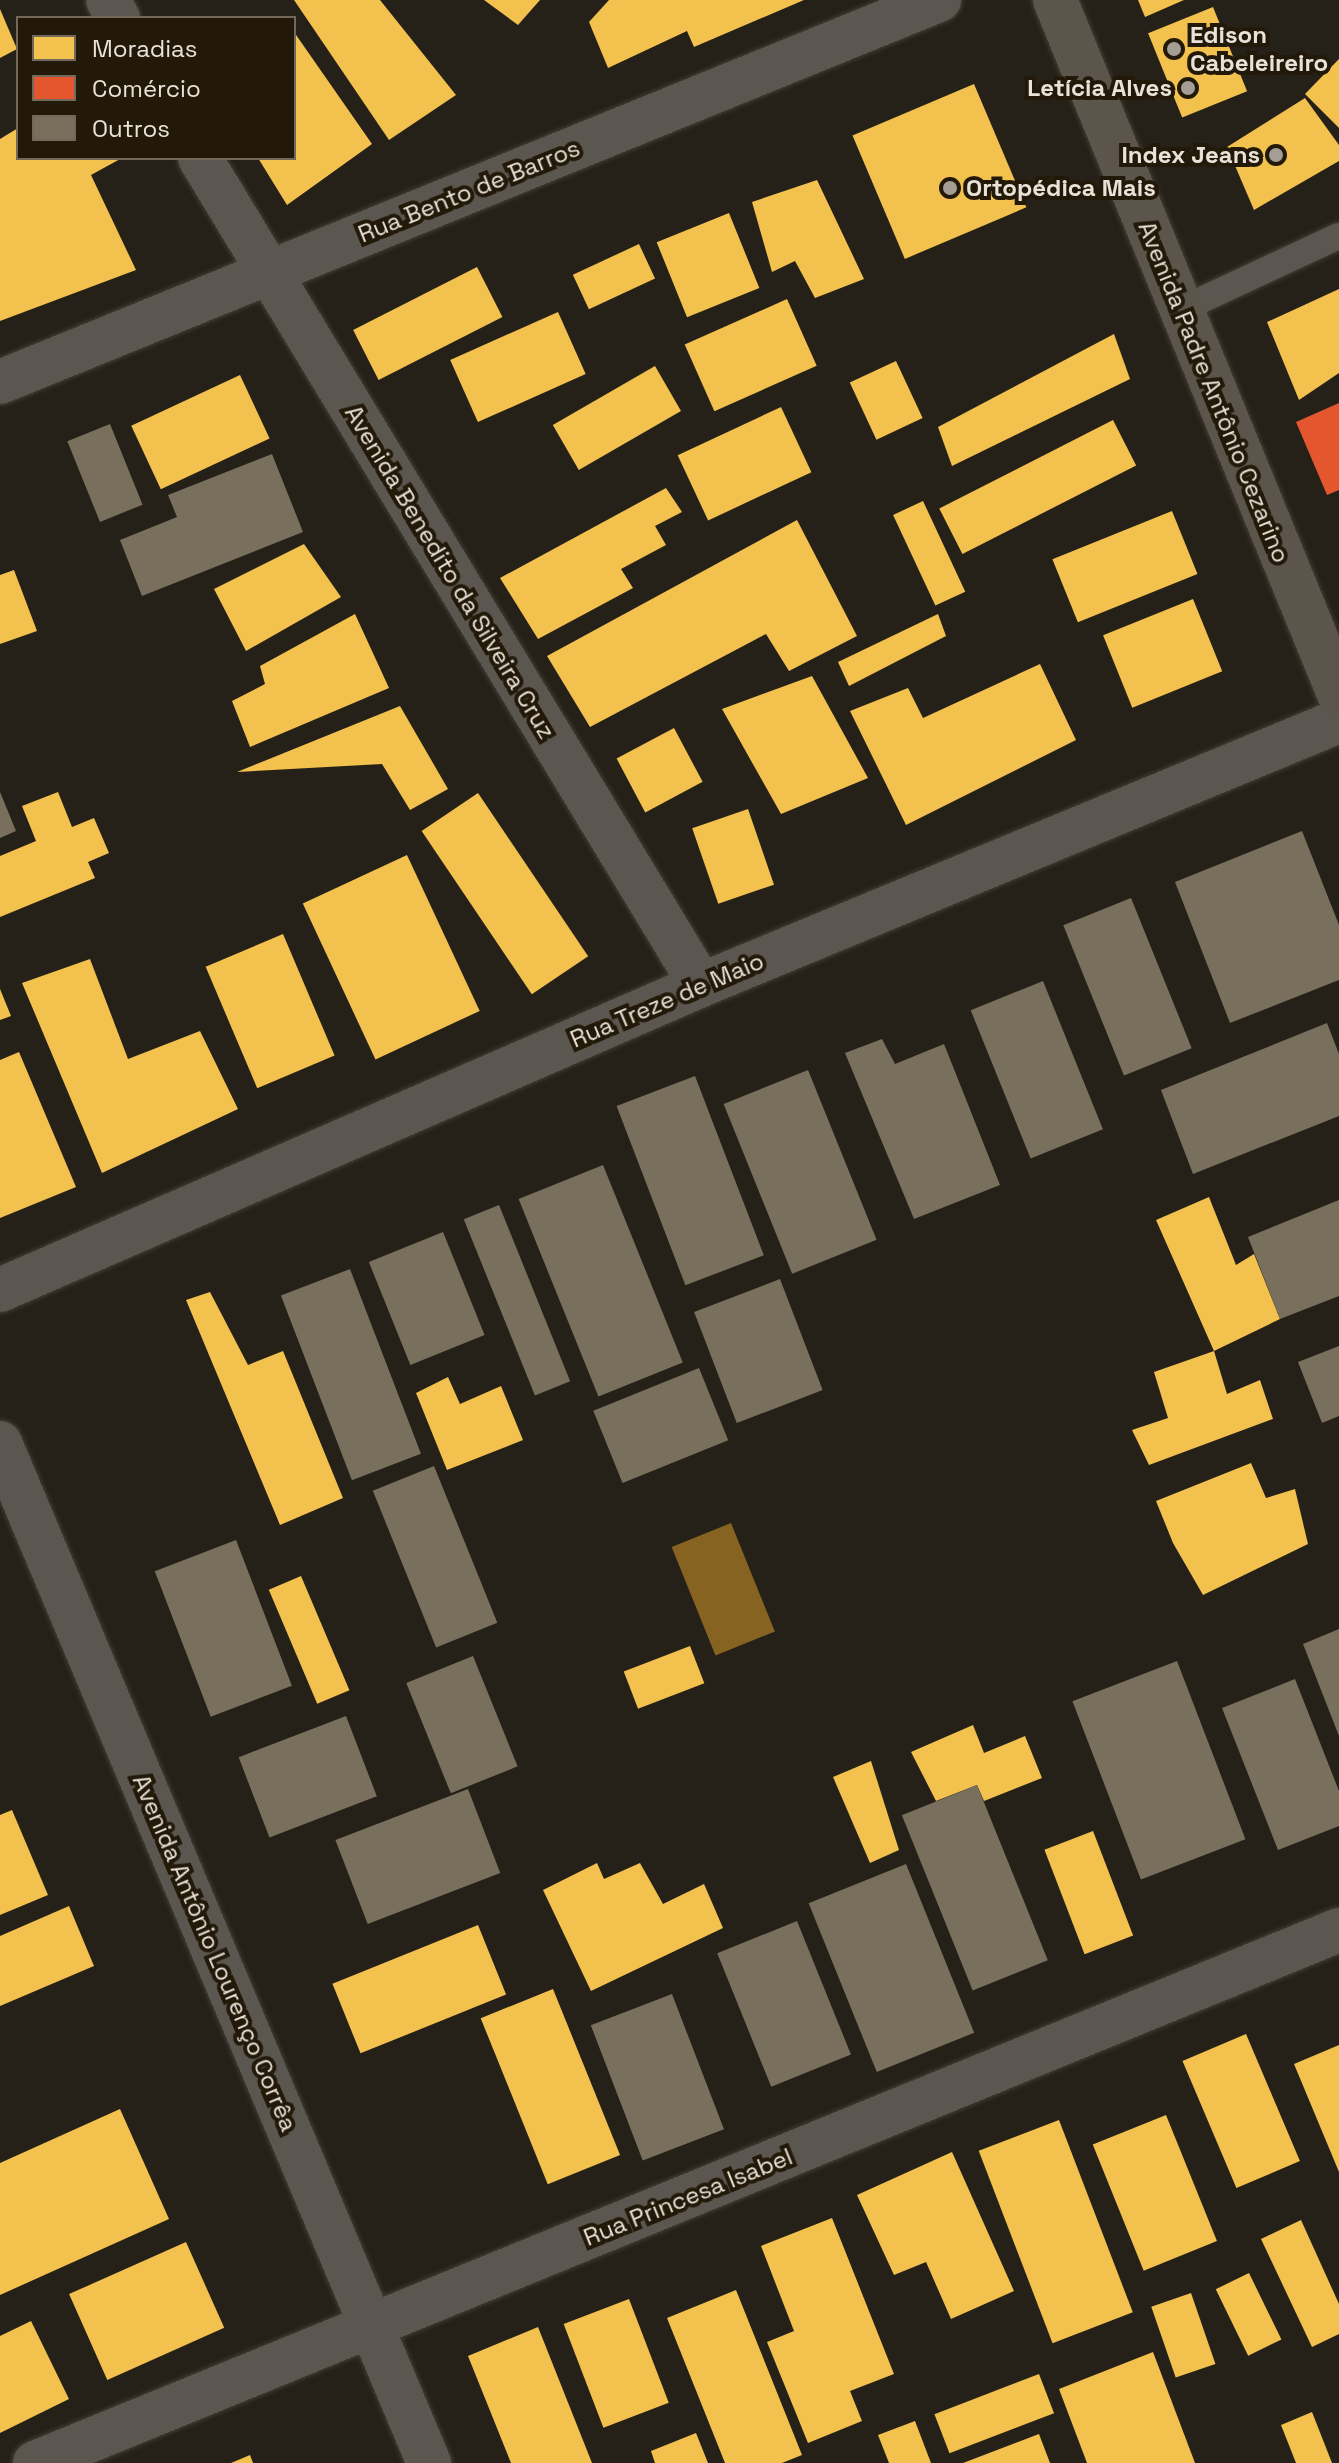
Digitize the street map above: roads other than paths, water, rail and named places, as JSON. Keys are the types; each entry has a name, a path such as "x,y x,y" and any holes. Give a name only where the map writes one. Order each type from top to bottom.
{"street":[{"name":"Rua Bento de Barros","path":"0,382 939,0"},
{"name":"Avenida Padre Antônio Cezarino","path":"1055,0 1339,694"},
{"name":"Avenida Benedito da Silveira Cruz","path":"201,160 701,985"},
{"name":"Rua Treze de Maio","path":"0,1290 701,985 1339,721"},
{"name":"Avenida Antônio Lourenço Corrêa","path":"0,1443 429,2463"},
{"name":"Rua Princesa Isabel","path":"35,2463 1339,1930"}],"lane":[{"path":"1180,310 1339,236"}],"place":[{"name":"Edison Cabeleireiro","path":"1174,49"},
{"name":"Letícia Alves","path":"1188,88"},
{"name":"Index Jeans","path":"1276,155"},
{"name":"Ortopédica Mais","path":"950,188"}]}
